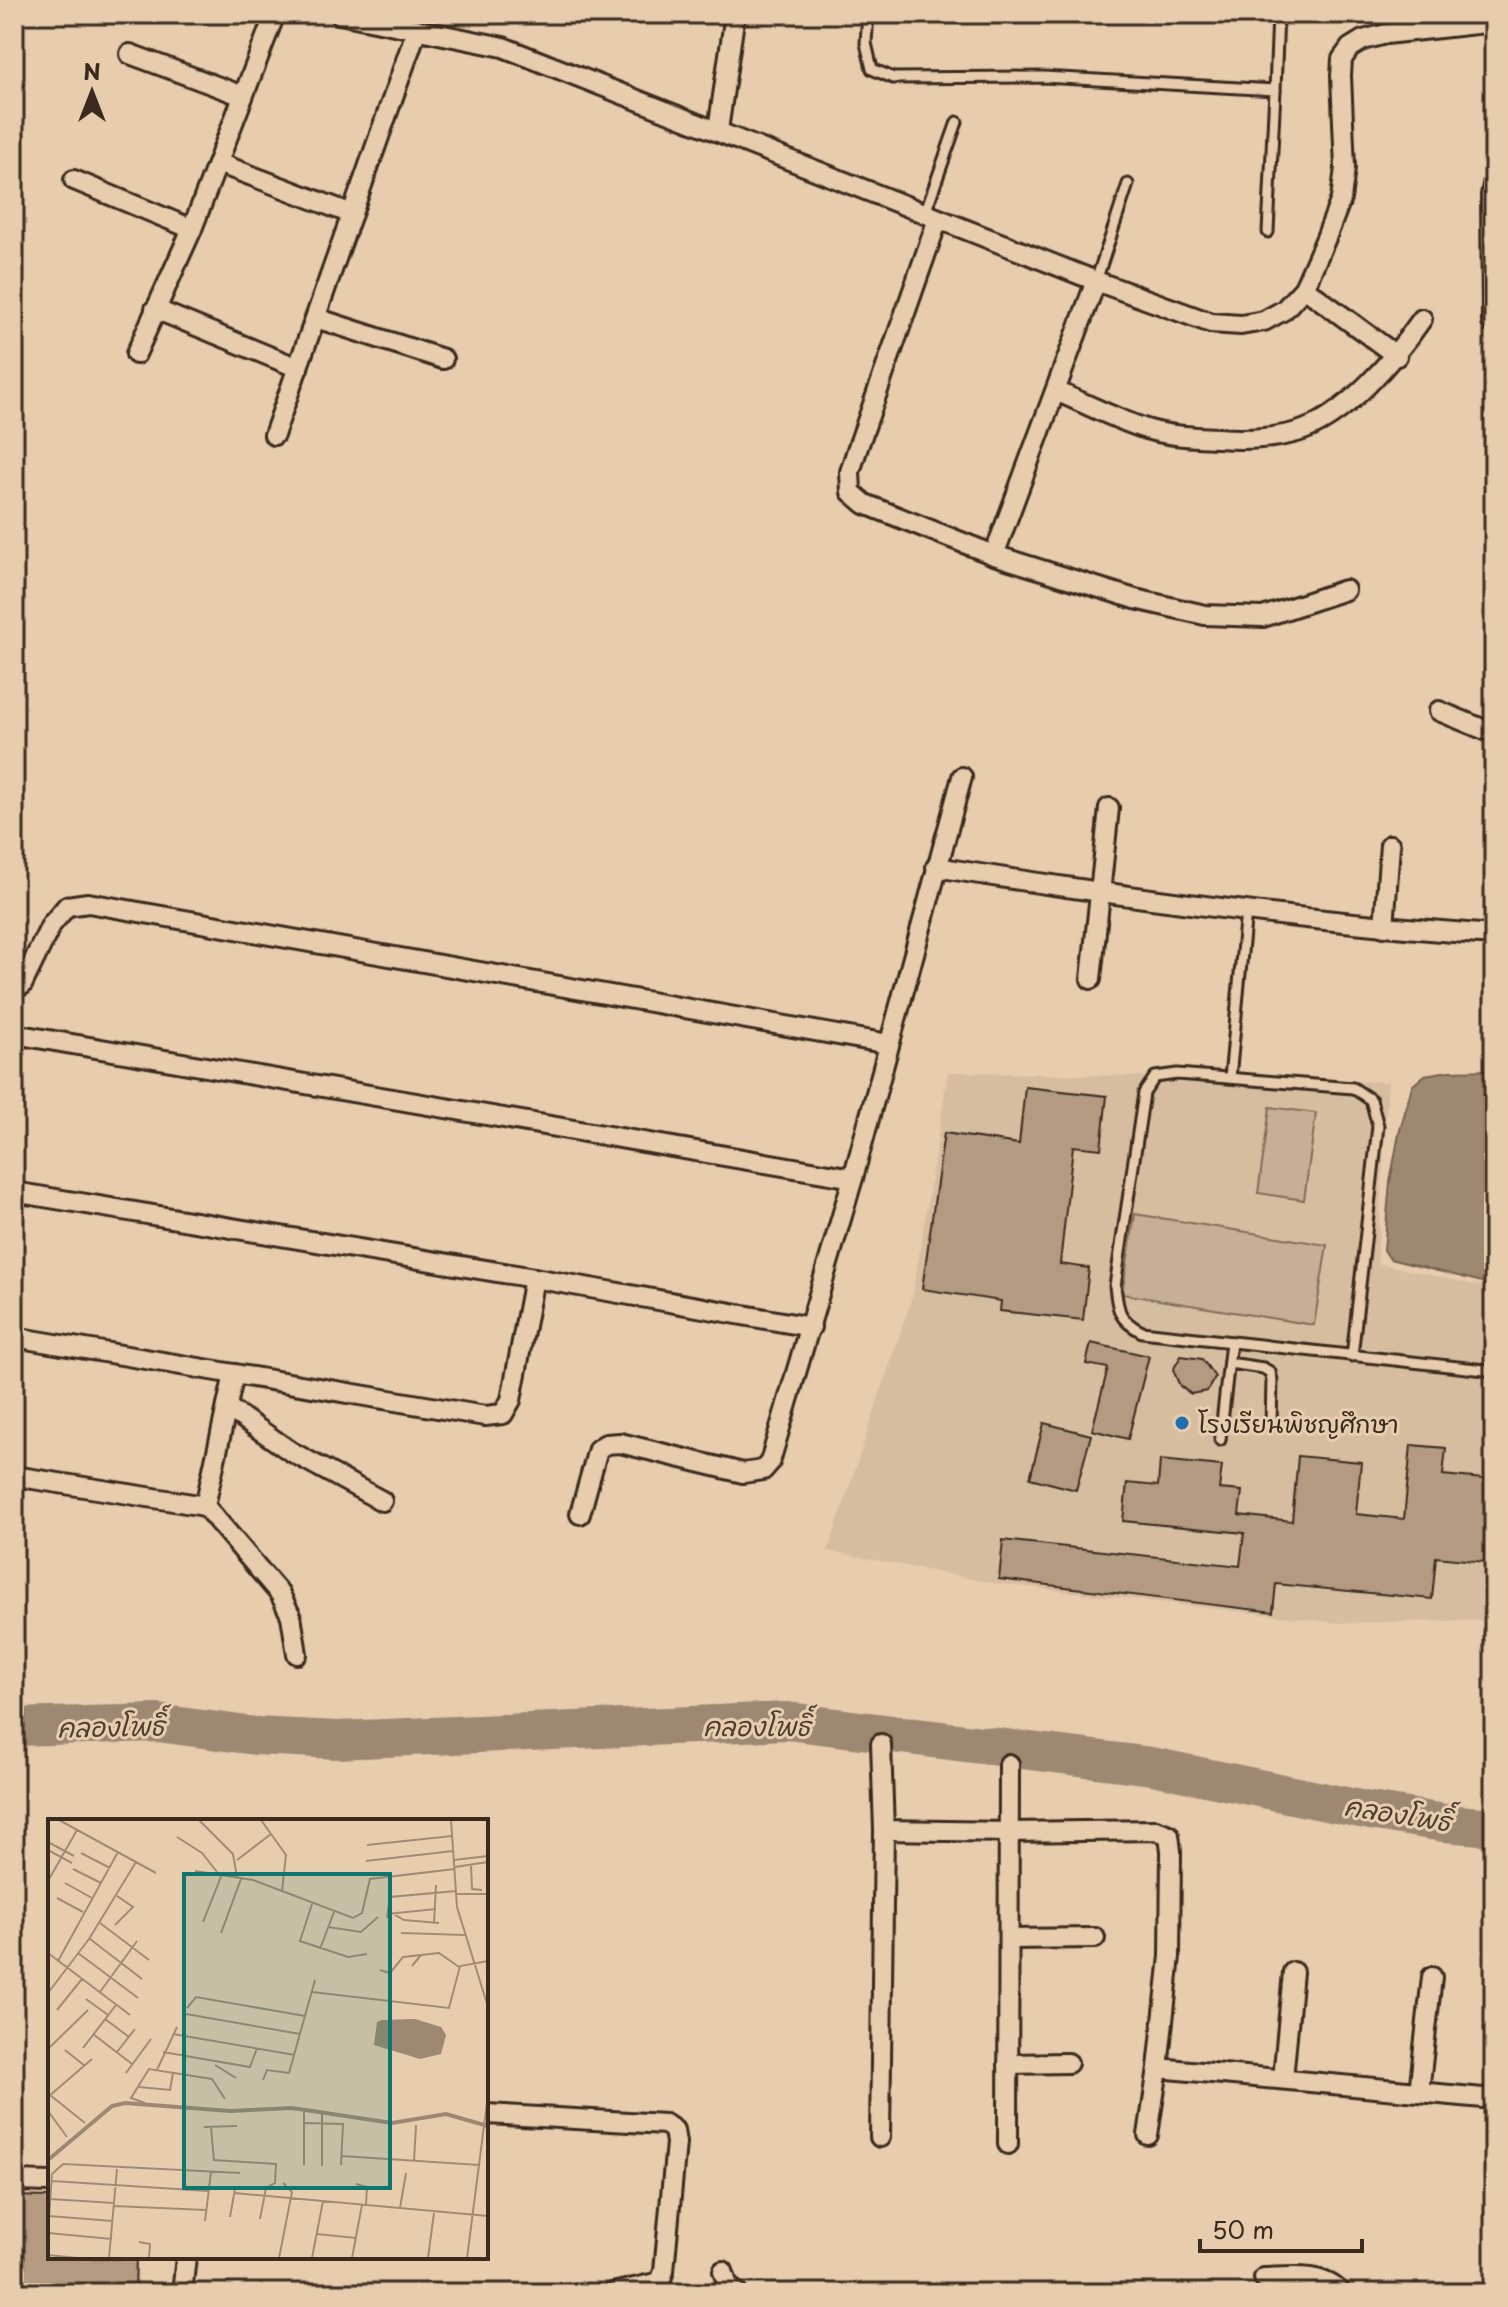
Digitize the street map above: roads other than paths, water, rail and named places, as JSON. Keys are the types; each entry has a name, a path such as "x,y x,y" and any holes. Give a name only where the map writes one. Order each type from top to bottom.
{"street":[{"path":"136,354 192,229 275,14"},
{"path":"340,14 392,19 417,29 503,47 1096,281 1211,323 1241,325 1264,321 1284,310 1304,288 1341,199 1345,168 1342,59 1350,48 1363,40 1386,34 1494,22"},
{"path":"718,130 735,14"},
{"path":"274,435 417,29"},
{"path":"130,54 243,96"},
{"path":"218,163 352,214"},
{"path":"74,180 192,229"},
{"path":"1492,323 1491,195 1494,180"},
{"path":"931,216 850,472 851,492 865,504 994,555 1135,599 1205,615 1263,617 1345,590"},
{"path":"994,555 1096,281"},
{"path":"1304,288 1397,356"},
{"path":"155,309 298,368"},
{"path":"316,318 443,359"},
{"path":"1056,391 1147,429 1183,437 1247,440 1299,431 1331,414 1397,356 1422,319"},
{"path":"1439,711 1485,730 1494,730"},
{"path":"580,1514 598,1449 606,1444 620,1443 743,1473 763,1470 770,1462 853,1178 962,777"},
{"path":"1091,979 1109,808"},
{"path":"1384,927 1390,845"},
{"path":"936,867 1100,894 1384,927 1494,935"},
{"path":"22,985 51,925 67,906 88,903 889,1044"},
{"path":"14,1034 853,1178"},
{"path":"14,1192 811,1327"},
{"path":"14,1337 485,1416 503,1414 511,1400 534,1278"},
{"path":"205,1506 234,1374"},
{"path":"227,1407 290,1451 382,1501"},
{"path":"14,1476 205,1506 280,1594 291,1616 297,1654"},
{"path":"880,2137 884,1830 881,1744"},
{"path":"1008,2144 1009,1764"},
{"path":"884,1830 1156,1830 1169,1835 1170,1956 1148,2135"},
{"path":"1009,1939 1095,1938"},
{"path":"1283,2079 1293,1972"},
{"path":"1419,2092 1432,1977"},
{"path":"1008,2064 1068,2063"},
{"path":"1158,2068 1494,2099"},
{"path":"488,2114 665,2124 674,2130 675,2157 664,2271 660,2282 613,2293"},
{"path":"14,2181 48,2182"},
{"path":"182,2293 186,2259"},
{"path":"723,2271 728,2286 737,2293"},
{"path":"1264,2278 1310,2277 1327,2282 1341,2293"}],"lane":[{"path":"868,14 866,43 872,69 893,78 1043,77 1275,90"},
{"path":"1268,232 1278,14"},
{"path":"931,216 957,122"},
{"path":"1096,281 1128,184"},
{"path":"1230,1078 1246,911"},
{"path":"1352,1356 1378,1126 1371,1100 1353,1088 1177,1074 1155,1077 1144,1093 1115,1286 1117,1307 1125,1323 1142,1332 1352,1356 1494,1371"},
{"path":"1220,1440 1231,1342"},
{"path":"1229,1363 1263,1368 1270,1372 1271,1426"}],"waterway":[{"name":"คลองโพธิ์","path":"14,1727 158,1723 255,1736 338,1740 788,1721 1152,1766 1370,1811 1444,1823 1494,1827"}],"place":[{"name":"โรงเรียนพิชญศึกษา","path":"1182,1423"}]}
